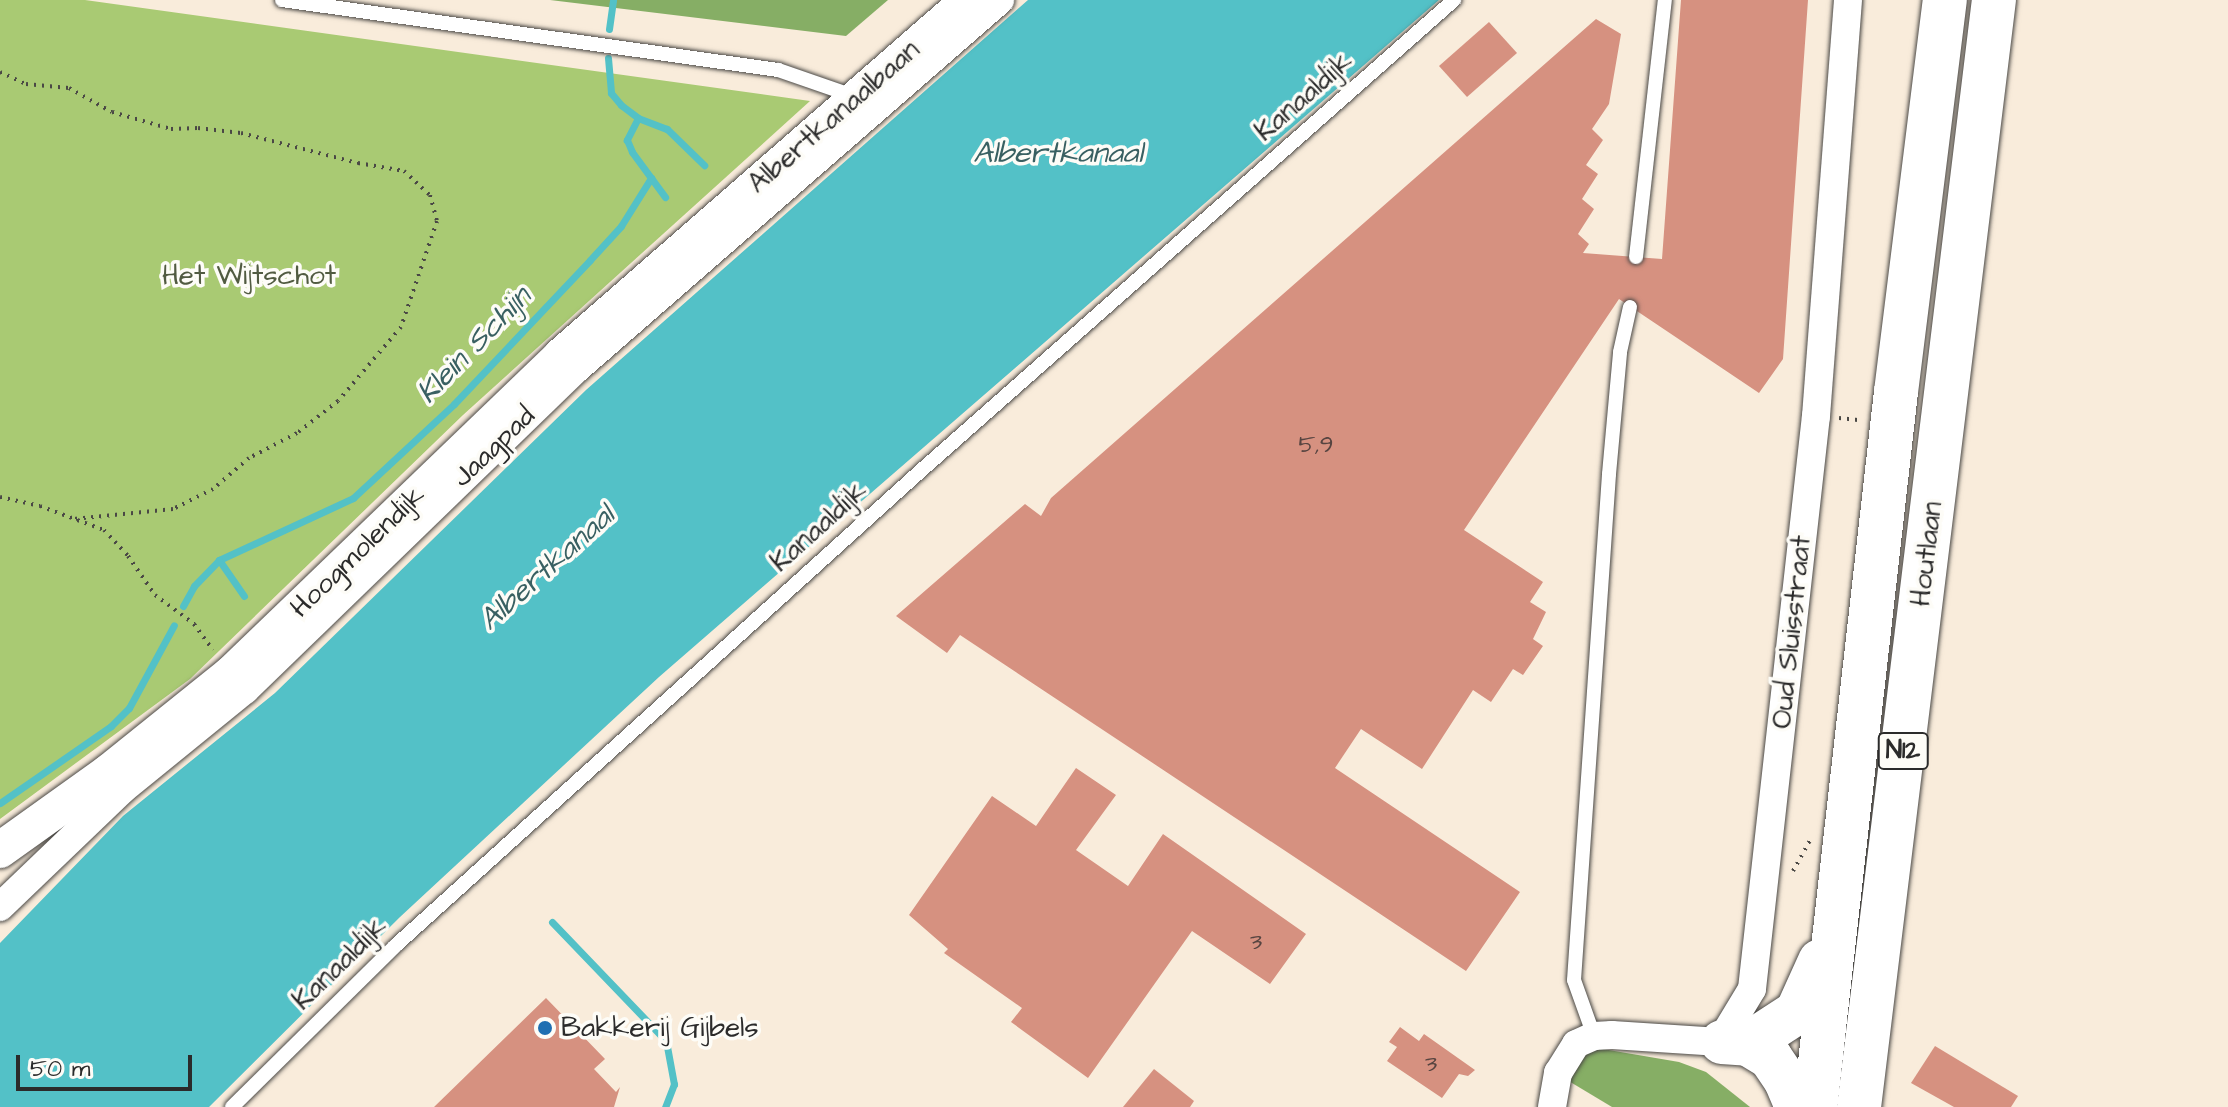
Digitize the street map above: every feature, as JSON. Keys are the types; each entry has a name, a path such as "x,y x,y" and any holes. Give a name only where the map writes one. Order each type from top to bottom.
{"main road":[{"name":"Houtlaan","path":"1815,1107 1896,392 1945,0"},
{"name":"Houtlaan","path":"1859,1107 1994,0"},
{"path":"1734,1043 1797,1012 1837,918"},
{"path":"1734,1043 1770,1057 1786,1081 1797,1107"}],"street":[{"name":"Albertkanaalbaan","path":"699,234 969,0"},
{"name":"Jaagpad","path":"0,907 123,789 245,690 574,371 1000,0"},
{"name":"Oud Sluisstraat","path":"1734,1043 1752,989 1816,416 1848,0"},
{"name":"Hoogmolendijk","path":"0,850 109,772 231,674 561,356 699,234"},
{"path":"1552,1107 1558,1073 1566,1058 1576,1044 1594,1036 1734,1043"}],"lane":[{"path":"282,0 778,70 857,97"},
{"name":"Kanaaldijk","path":"232,1107 418,924 925,467 1454,0"},
{"path":"1636,257 1665,0"},
{"path":"1594,1036 1574,980 1583,895 1609,474 1620,352 1630,307"}],"path":[{"path":"0,72 26,84 69,88 112,112 171,129 198,128 241,133 358,163 404,171 430,195 437,221 401,327 338,401 297,433 249,458 213,489 173,509 74,519"},
{"path":"1831,417 1873,421"},
{"path":"0,497 40,506 104,530 128,556 155,595 194,624 231,674"}],"green space":[{"name":"Het Wijtschot","path":"0,0 85,0 810,101 463,415 190,679 0,819"},
{"path":"550,0 888,0 846,36"},
{"path":"1597,1048 1679,1062 1706,1072 1750,1107 1612,1107 1567,1080 1582,1053"}],"water":[{"name":"Albertkanaal","path":"1028,0 1439,0 659,677 400,917 209,1107 0,1107 0,943 123,816 275,693 586,390"}],"building":[{"path":"1681,0 1808,0 1783,359 1759,393 1619,299 1464,530 1543,582 1530,602 1546,612 1533,639 1543,646 1523,675 1513,669 1491,702 1473,690 1422,769 1361,729 1335,768 1520,892 1466,971 960,635 947,653 896,616 1025,504 1041,516 1051,498 1596,19 1621,34 1609,104 1592,129 1603,140 1586,165 1598,174 1582,199 1594,209 1578,234 1589,244 1583,253 1662,259"},
{"path":"1489,22 1517,53 1467,97 1439,66"},
{"path":"1076,768 1116,795 1076,850 1128,886 1163,834 1306,934 1270,984 1192,931 1088,1078 1011,1022 1022,1008 944,953 948,949 909,915 992,796 1036,826"},
{"name":"Bakkerij Gijbels","path":"546,998 605,1059 594,1069 616,1092 620,1087 614,1107 434,1107"},
{"path":"1400,1027 1419,1041 1424,1034 1475,1070 1468,1076 1459,1074 1442,1098 1387,1061 1397,1047 1389,1042"},
{"path":"1935,1046 2018,1096 2011,1107 1954,1107 1911,1083"},
{"path":"1154,1069 1194,1101 1190,1107 1123,1107"}],"waterway":[{"name":"Klein Schijn","path":"609,29 613,0"},
{"path":"608,58 611,93 621,105 638,118 667,129 704,165"},
{"name":"Klein Schijn","path":"638,118 627,140 632,152 665,197"},
{"name":"Klein Schijn","path":"244,596 219,560 353,498 454,404 590,260 621,226 651,178"},
{"path":"183,606 194,586 219,560"},
{"path":"0,803 111,726 129,708 174,625"},
{"name":"Klein Schijn","path":"552,922 666,1041 674,1084 665,1107"}],"place":[{"name":"Bakkerij Gijbels","path":"545,1028"}]}
